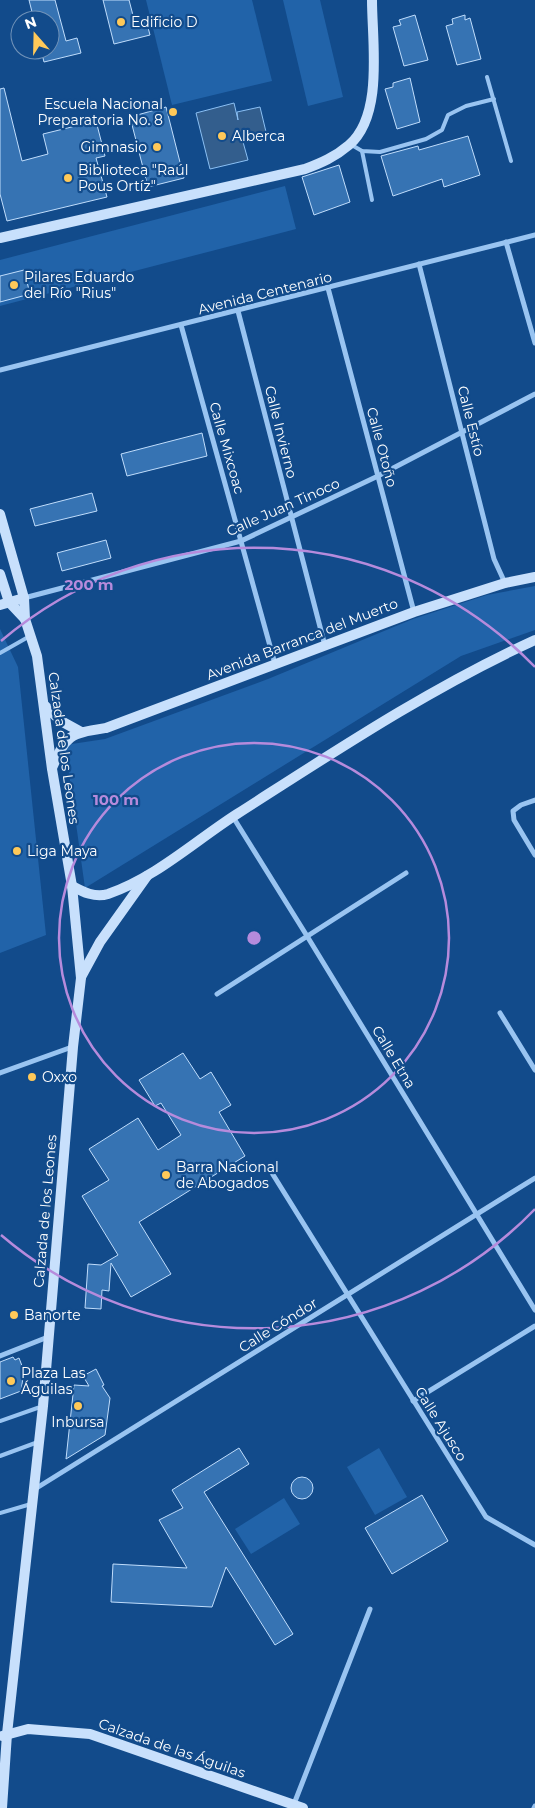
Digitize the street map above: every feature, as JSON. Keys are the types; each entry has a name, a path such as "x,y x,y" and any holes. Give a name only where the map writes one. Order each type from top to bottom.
{"main road":[{"path":"0,238 305,169 332,158 350,144 364,126 371,105 372,0"},
{"path":"0,514 24,598 25,619"},
{"path":"0,574 5,603 25,619"},
{"name":"Avenida Barranca del Muerto","path":"52,768 63,743 81,732 106,728 414,612 504,583 535,578"},
{"path":"5,603 24,598"},
{"name":"Calzada de los Leones","path":"2,1808 3,1735 43,1406 73,1047 81,978 72,886 52,768 44,705 36,656 25,619"},
{"path":"72,886 94,896 107,894 148,875 232,817 349,742 482,664 535,640"},
{"path":"44,705 61,721 81,732"},
{"path":"81,978 100,942 148,875"},
{"name":"Calzada de las Águilas","path":"3,1735 28,1729 90,1734 298,1806"}],"street":[{"name":"Avenida Centenario","path":"0,370 181,326 535,235"},
{"path":"506,242 535,344"},
{"name":"Calle Estío","path":"419,264 494,559 504,583"},
{"name":"Calle Otoño","path":"328,288 414,612"},
{"name":"Calle Invierno","path":"238,311 326,646"},
{"name":"Calle Mixcoac","path":"181,326 275,664"},
{"name":"Calle Juan Tinoco","path":"24,598 241,541 378,476 535,394"},
{"path":"535,800 521,805 513,811 514,820 535,855"},
{"name":"Calle Etna","path":"232,817 307,936 535,1310"},
{"path":"217,994 406,874"},
{"path":"500,1013 535,1070"},
{"path":"0,1073 73,1047"},
{"name":"Calle Ajusco","path":"272,1173 486,1517 535,1545"},
{"name":"Calle Cóndor","path":"33,1490 535,1178"},
{"path":"413,1401 535,1326"},
{"path":"0,1356 49,1337"},
{"path":"298,1806 370,1609"}],"lane":[{"path":"487,77 511,161"},
{"path":"350,144 362,152 380,152 426,139 442,130 448,116 466,106 494,99"},
{"path":"362,152 372,200"},
{"path":"0,653 30,636"},
{"path":"0,1421 43,1406"},
{"path":"0,1456 38,1442"},
{"path":"0,1513 30,1504"}],"shaded area":[{"path":"146,0 252,0 272,81 172,105"},
{"path":"283,0 320,0 343,97 308,106"},
{"name":"Alberca","path":"234,103 238,120 237,112 260,107 267,136 243,142 248,160 210,169 196,113"},
{"path":"285,186 296,229 0,306 0,260"},
{"path":"535,586 535,630 461,656 85,888 65,745 105,739 268,679 413,619 487,595"},
{"path":"0,629 18,667 46,935 0,953"},
{"path":"379,1448 407,1497 375,1515 347,1467"},
{"path":"284,1498 300,1524 251,1554 235,1529"}],"building":[{"path":"29,0 55,0 58,10 32,10"},
{"name":"Edificio D","path":"103,0 129,0 135,23 146,20 150,35 114,44"},
{"path":"415,15 428,60 404,66 393,27 401,25 399,20"},
{"path":"465,15 465,20 470,18 481,59 457,65 446,26 453,24 452,19"},
{"path":"60,19 66,41 77,38 81,53 60,58"},
{"path":"410,78 420,122 397,129 385,89 393,87 393,83"},
{"name":"Biblioteca \"Raúl Pous Ortíz\"","path":"4,88 22,161 48,154 43,134 96,121 105,156 96,158 107,197 7,221 0,194 0,89"},
{"name":"Gimnasio","path":"166,107 184,178 148,187 130,117"},
{"path":"468,136 480,175 444,187 442,179 393,196 381,156 418,146 419,150"},
{"path":"339,165 350,202 314,215 302,177"},
{"name":"Pilares Eduardo del Río \"Rius\"","path":"24,270 30,294 0,302 0,276"},
{"path":"202,433 207,456 127,476 121,454"},
{"path":"92,493 97,511 35,526 30,509"},
{"path":"106,540 111,558 62,571 57,553"},
{"path":"183,1053 200,1079 211,1072 231,1105 219,1112 245,1156 139,1222 171,1274 131,1297 111,1263 109,1291 102,1290 101,1309 85,1308 88,1264 101,1265 118,1255 82,1196 109,1180 89,1149 138,1118 158,1150 181,1135 161,1103 155,1106 139,1080"},
{"name":"Plaza Las Águilas","path":"13,1357 15,1360 19,1358 24,1371 21,1391 0,1399 0,1362"},
{"path":"96,1369 104,1385 102,1386 110,1398 105,1435 66,1459 74,1385 89,1386 83,1376"},
{"path":"239,1448 249,1464 204,1492 293,1634 275,1645 226,1567 212,1607 111,1602 113,1564 187,1568 159,1520 183,1508 172,1490"},
{"path":"302,1477 310,1480 313,1488 310,1496 302,1499 294,1496 291,1488 294,1480"},
{"path":"422,1495 448,1541 392,1574 365,1528"}],"place":[{"name":"Edificio D","path":"121,22"},
{"name":"Escuela Nacional Preparatoria No. 8","path":"173,112"},
{"name":"Alberca","path":"222,136"},
{"name":"Gimnasio","path":"157,147"},
{"name":"Biblioteca \"Raúl Pous Ortíz\"","path":"68,178"},
{"name":"Pilares Eduardo del Río \"Rius\"","path":"14,285"},
{"name":"Liga Maya","path":"17,851"},
{"name":"Oxxo","path":"32,1077"},
{"name":"Barra Nacional de Abogados","path":"166,1175"},
{"name":"Banorte","path":"14,1315"},
{"name":"Plaza Las Águilas","path":"11,1381"},
{"name":"Inbursa","path":"78,1406"}]}
